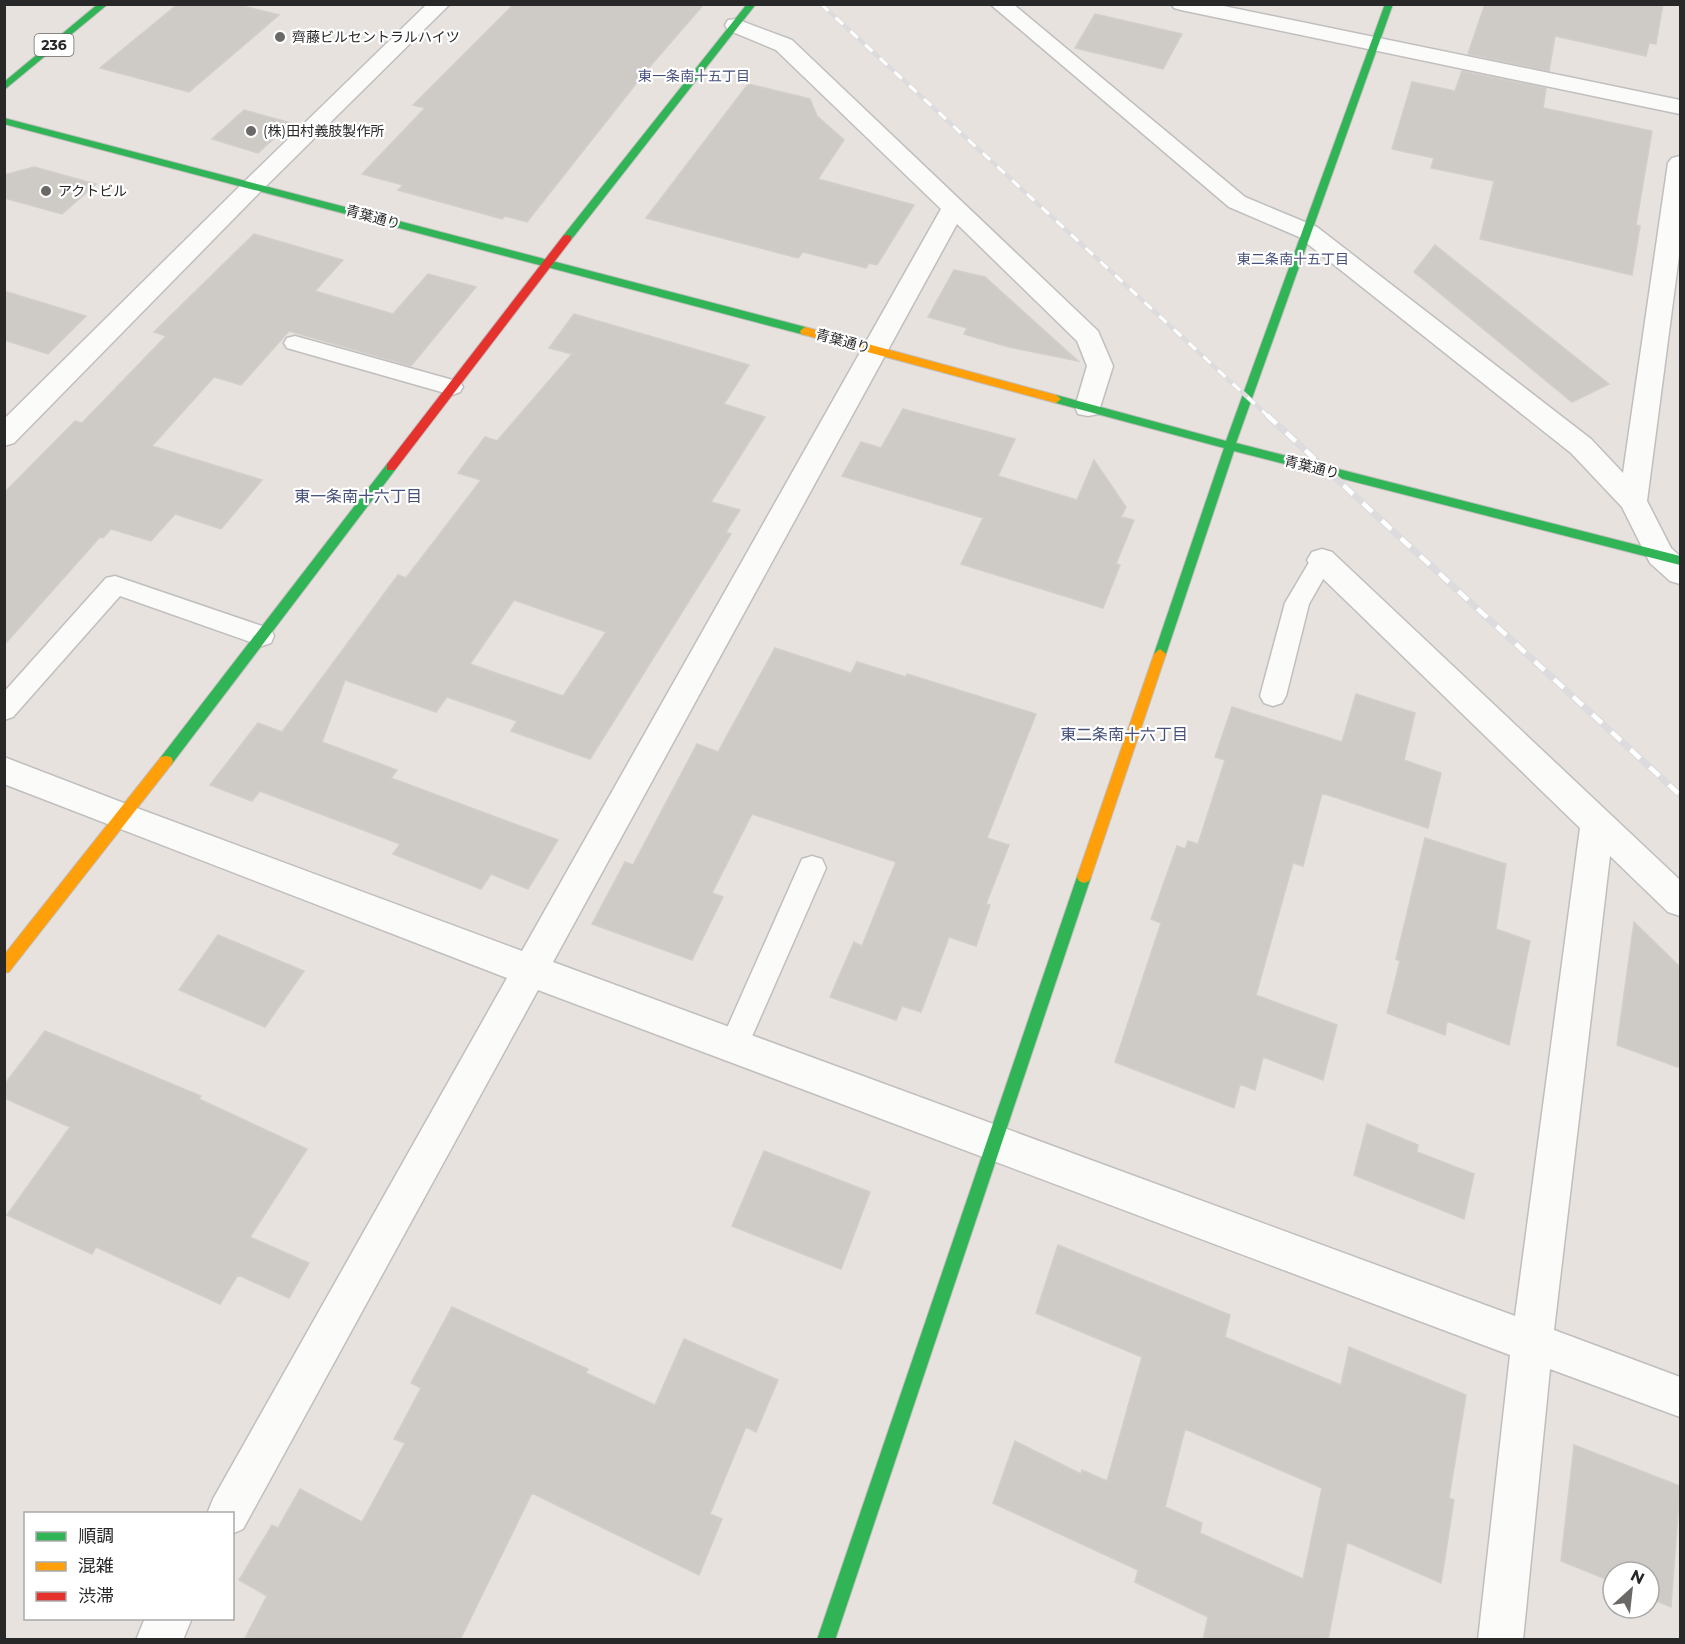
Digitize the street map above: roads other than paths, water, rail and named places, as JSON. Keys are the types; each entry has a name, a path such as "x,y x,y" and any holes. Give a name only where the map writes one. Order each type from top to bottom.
{"main road":[{"name":"236","path":"4,87 104,4"},
{"path":"4,967 122,818 547,263 752,4"},
{"path":"826,1640 1249,389 1389,4"},
{"name":"青葉通り","path":"4,121 876,350 1231,446 1670,558"}],"street":[{"path":"4,436 253,186 440,4"},
{"path":"1000,4 1237,202 1308,232 1581,446 1634,501 1680,573"},
{"path":"1181,4 1680,107"},
{"path":"736,26 784,45 1089,337 1100,366 1088,407"},
{"path":"1634,501 1680,163"},
{"path":"229,1512 954,208"},
{"path":"1322,560 1680,901"},
{"path":"4,770 122,818 196,843 734,1047 1680,1397"},
{"path":"1500,1640 1532,1343 1597,823"},
{"path":"158,1640 169,1620"}],"lane":[{"path":"295,343 452,387"},
{"path":"1273,696 1297,603 1322,560"},
{"path":"4,710 115,585 262,636"},
{"path":"734,1047 812,868"}],"railway":[{"path":"821,4 1269,417"},
{"path":"1267,415 1680,795"}],"place":[{"name":"齊藤ビルセントラルハイツ","path":"280,37"},
{"name":"(株)田村義肢製作所","path":"251,131"},
{"name":"アクトビル","path":"46,191"}],"district":[{"name":"東一条南十五丁目","path":"694,76"},
{"name":"東二条南十五丁目","path":"1293,259"},
{"name":"東一条南十六丁目","path":"358,496"},
{"name":"東二条南十六丁目","path":"1124,734"}]}
